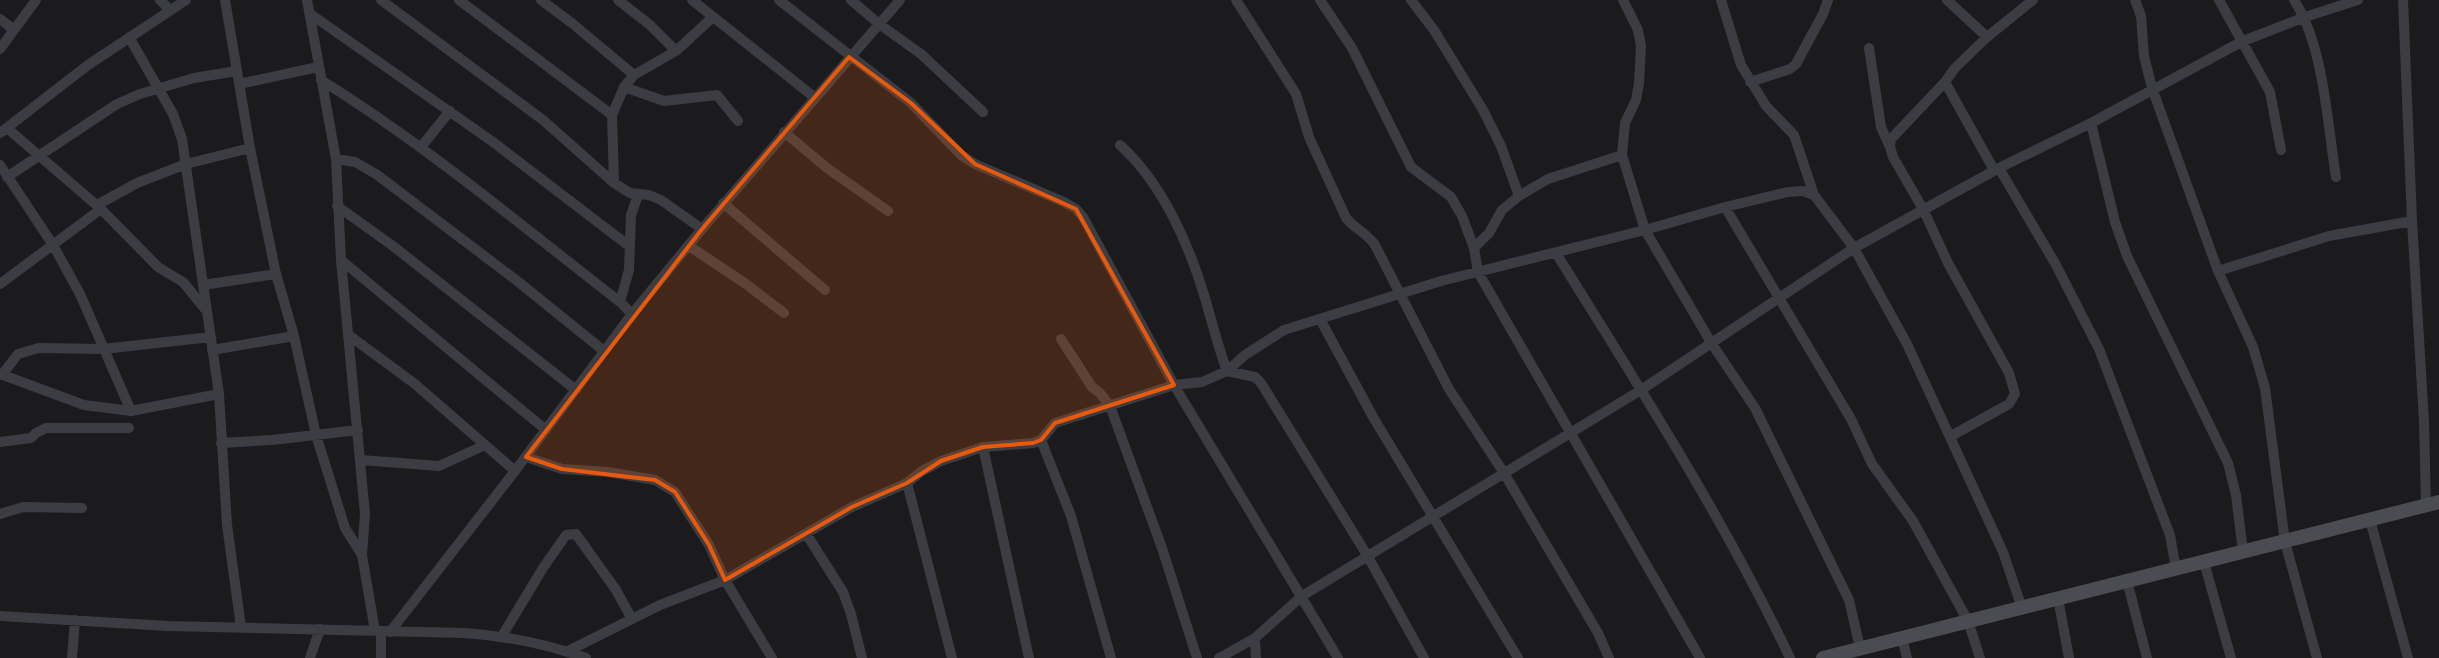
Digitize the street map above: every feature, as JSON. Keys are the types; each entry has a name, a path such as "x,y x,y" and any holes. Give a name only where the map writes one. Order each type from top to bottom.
{"street":[{"path":"0,50 36,0"},
{"path":"160,0 170,10"},
{"path":"186,0 81,70 3,131 38,155 99,207 153,262 183,282 207,312"},
{"path":"225,0 250,148 276,274 294,336 316,435 345,528 362,555 382,632 381,658"},
{"path":"307,0 336,159 341,260 350,336 365,514 362,555"},
{"path":"381,0 543,120 614,183 630,193 649,195 661,200 702,229"},
{"path":"459,0 612,115"},
{"path":"541,0 574,24 634,76"},
{"path":"618,0 650,25 676,51"},
{"path":"692,0 814,97"},
{"path":"779,0 849,57 911,103 960,155 974,164 1064,202 1076,209 1090,229 1174,386 1338,658"},
{"path":"851,0 879,24 921,54 983,112"},
{"path":"382,632 515,471 632,314 784,132 900,0"},
{"path":"1236,0 1296,94 1309,137 1346,218 1354,228 1369,236 1375,245 1449,388 1504,472 1598,633 1610,658"},
{"path":"1320,0 1347,39 1412,168 1450,197 1462,216 1474,248 1478,272 1700,658"},
{"path":"1411,0 1434,30 1483,110 1501,146 1519,196"},
{"path":"1623,0 1638,30 1641,46 1639,83 1636,100 1625,123 1622,156 1645,230 1712,344 1755,408 1849,600 1860,648"},
{"path":"1721,0 1741,64 1750,82 1766,106 1794,135 1814,196 1854,248 1907,344 2003,552 2022,608"},
{"path":"1750,82 1790,69 1796,64 1823,14 1828,0"},
{"path":"1947,0 1987,37"},
{"path":"1890,148 1891,139 1945,82 1955,68 1987,37 2033,0"},
{"path":"2135,0 2141,16 2144,56 2152,88 2218,271 2253,347 2265,388 2285,542 2317,658"},
{"path":"2219,0 2270,92 2281,150"},
{"path":"2294,0 2305,17 2315,42 2336,177"},
{"path":"1219,658 1255,638 1302,596 1641,390 1854,248 1997,169 2091,123 2152,88 2243,41 2338,3 2358,0"},
{"path":"1823,658 2432,504 2424,422 2412,221 2403,0"},
{"path":"309,12 450,110 629,246"},
{"path":"614,183 612,115 624,87 634,76 676,51 713,17"},
{"path":"0,19 14,30"},
{"path":"129,37 173,114 182,139 219,394 227,525 241,627"},
{"path":"1869,48 1880,127 1924,209 1948,263 2009,373 2015,394 2009,404 1950,436"},
{"path":"239,84 318,67"},
{"path":"7,177 117,104 158,88 194,78 237,71"},
{"path":"321,80 380,117 421,147 620,302 632,314"},
{"path":"1945,82 2056,265 2099,349 2170,535 2176,569"},
{"path":"624,87 664,101 717,94 738,121"},
{"path":"421,147 450,110"},
{"path":"2091,123 2116,222 2127,256 2228,463 2236,495 2243,552"},
{"path":"784,132 827,168 888,211"},
{"path":"1120,145 1136,160 1160,196 1183,239 1204,296 1218,348 1227,371"},
{"path":"0,284 53,245 99,207 137,183 186,164 250,148"},
{"path":"1474,248 1489,233 1502,210 1519,196 1548,179 1622,156"},
{"path":"336,159 355,162 376,174 516,280 604,351"},
{"path":"0,165 53,245 80,294 131,411"},
{"path":"568,651 660,605 724,580 807,535 852,507 907,483 922,471 941,461 982,448 1033,443 1041,440 1055,423 1174,386 1202,382 1227,371 1245,355 1284,330 1478,272 1645,230 1726,207 1788,192 1803,191 1814,196"},
{"path":"620,302 629,270 631,215 638,195"},
{"path":"724,203 825,290"},
{"path":"337,206 393,246 576,390"},
{"path":"1726,207 1851,419 1872,464 1913,521 1968,621 1980,658"},
{"path":"2218,271 2329,236 2412,221"},
{"path":"689,246 746,284 784,313"},
{"path":"1556,253 1641,390 1733,547 1790,658"},
{"path":"341,260 546,430"},
{"path":"203,285 276,274"},
{"path":"1320,319 1373,416 1518,658"},
{"path":"212,350 294,336"},
{"path":"350,336 415,384 515,471"},
{"path":"210,337 103,349 39,348 18,354 1,374 84,405 131,411 219,394"},
{"path":"1060,339 1092,388 1100,393 1110,406 1162,548 1197,658"},
{"path":"1227,371 1255,377 1261,383 1367,555 1424,658"},
{"path":"0,442 31,438 36,432 46,428 129,428"},
{"path":"221,443 358,430"},
{"path":"1041,440 1071,516 1111,658"},
{"path":"361,460 439,466 484,445"},
{"path":"982,448 1029,658"},
{"path":"526,457 562,469 608,472 655,480 675,492 709,545 724,580 772,658"},
{"path":"907,483 952,658"},
{"path":"0,514 23,507 82,508"},
{"path":"2370,520 2408,658"},
{"path":"502,636 543,568 566,535 572,533 576,534 616,590 632,619"},
{"path":"807,535 843,592 851,614 862,658"},
{"path":"2204,562 2231,658"},
{"path":"2127,581 2147,658"},
{"path":"2058,598 2069,658"},
{"path":"0,616 168,626 320,629 502,636 568,651 586,658"},
{"path":"72,658 75,620"},
{"path":"310,658 320,629"},
{"path":"1255,638 1256,658"},
{"path":"1902,638 1906,658"}],"highlighted area":[{"path":"849,57 911,103 975,164 1076,209 1174,385 1055,423 1041,440 1033,443 983,447 941,461 907,483 852,507 725,580 709,545 675,492 655,480 562,469 526,457 702,229"}]}
